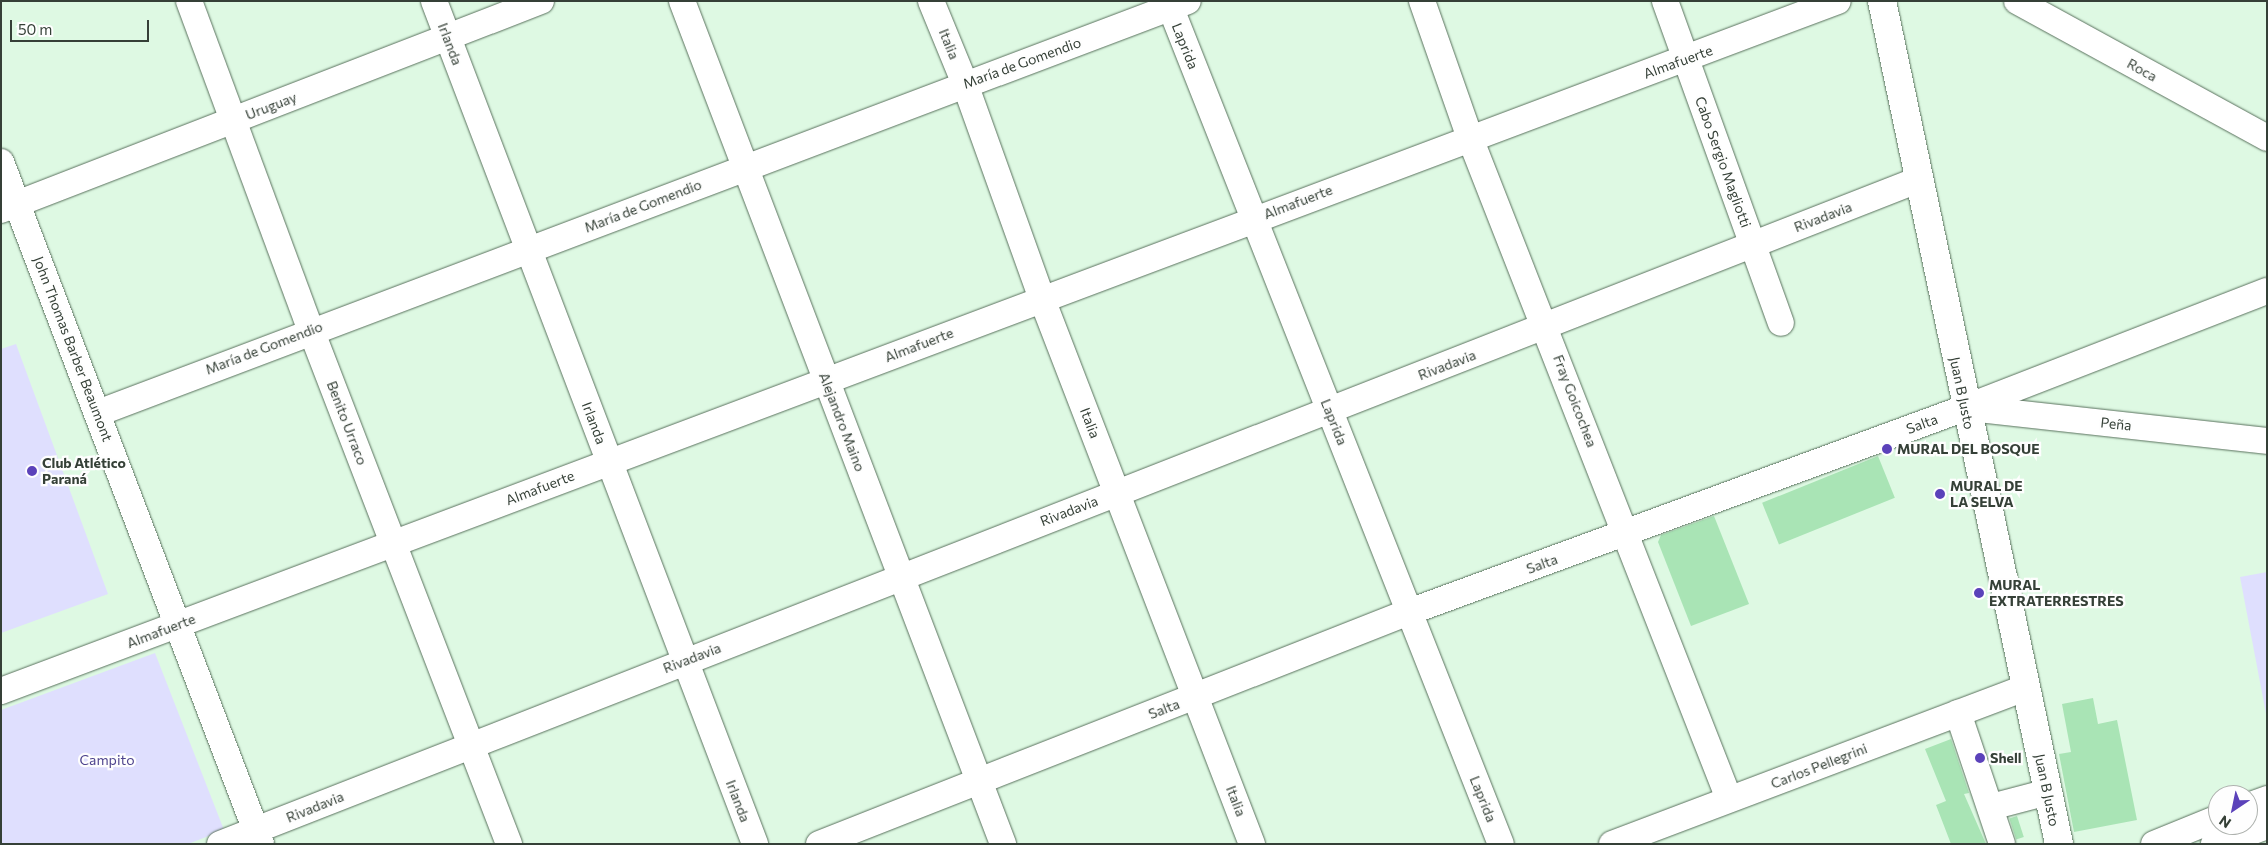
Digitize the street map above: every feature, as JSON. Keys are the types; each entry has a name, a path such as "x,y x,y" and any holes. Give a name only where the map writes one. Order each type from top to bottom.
{"main road":[{"name":"Juan B Justo","path":"1882,1 1965,408 2059,844"},
{"path":"2215,844 2267,825"}],"street":[{"name":"Benito Urraco","path":"189,1 311,330 509,844"},
{"name":"Irlanda","path":"434,1 755,844"},
{"name":"Uruguay","path":"9,208 541,1"},
{"name":"Alejandro Maino","path":"682,1 1003,844"},
{"name":"Italia","path":"931,1 965,84 1042,299 1252,844"},
{"name":"Fray Goicochea","path":"1422,1 1470,138 1546,327 1730,799"},
{"name":"Cabo Sergio Magliotti","path":"1665,1 1781,323"},
{"name":"Almafuerte","path":"1,691 1838,1"},
{"name":"Roca","path":"2018,1 2267,138"},
{"name":"María de Gomendio","path":"98,413 311,330 1176,4"},
{"name":"Laprida","path":"1176,4 1254,219 1501,844"},
{"name":"John Thomas Barber Beaumont","path":"1,162 9,208 98,413 259,837"},
{"name":"Rivadavia","path":"220,844 259,837 472,744 1546,327 1918,180"},
{"name":"Salta","path":"819,844 1409,612 1965,408 2267,291"},
{"name":"Peña","path":"1965,408 2267,441"},
{"name":"Carlos Pellegrini","path":"1612,844 2025,688"},
{"path":"1958,714 1991,806 2002,844"},
{"path":"1991,806 2048,792"},
{"path":"2154,844 2208,822"}],"green space":[{"name":"Club Atlético Paraná","path":"16,344 108,594 1,633 1,349"},
{"path":"2267,572 2267,719 2240,577"},
{"name":"Campito","path":"155,653 224,830 188,844 1,844 1,710"}],"building":[{"path":"1878,456 1895,498 1779,545 1762,503"},
{"path":"1714,516 1749,604 1691,626 1658,542 1661,535"},
{"path":"2093,698 2098,724 2117,720 2137,820 2074,832 2059,754 2071,752 2062,704"},
{"path":"1951,739 1969,793 1964,794 1986,844 1951,844 1936,805 1946,801 1925,749"},
{"path":"2017,816 2024,837 2016,839 2009,818"}],"place":[{"name":"MURAL DEL BOSQUE","path":"1887,449"},
{"name":"Club Atlético Paraná","path":"32,471"},
{"name":"MURAL DE LA SELVA","path":"1940,494"},
{"name":"MURAL EXTRATERRESTRES","path":"1979,593"},
{"name":"Shell","path":"1980,758"}]}
